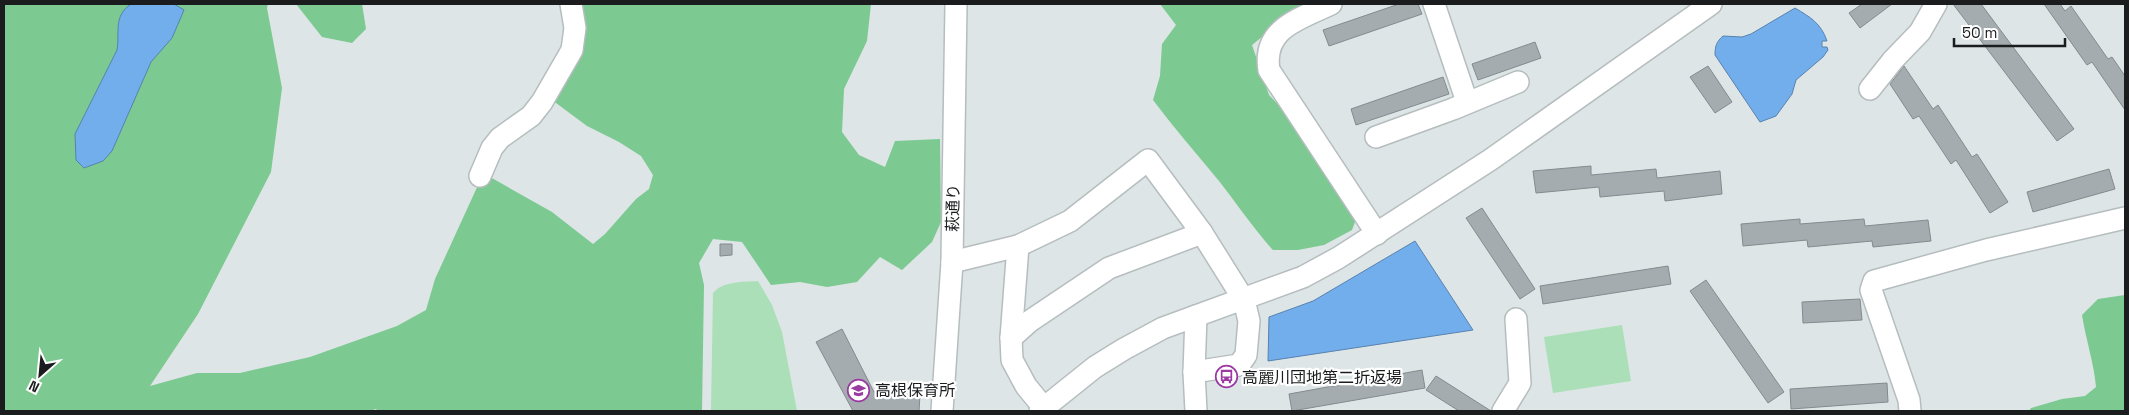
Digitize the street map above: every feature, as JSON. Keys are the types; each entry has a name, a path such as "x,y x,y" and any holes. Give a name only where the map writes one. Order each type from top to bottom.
{"street":[{"path":"480,176 492,148 500,138 531,116 542,102 572,50 575,28 570,4"},
{"name":"萩通り","path":"942,411 952,262 956,4"},
{"path":"1331,4 1295,21 1275,34 1266,56 1269,70 1377,234"},
{"path":"1434,4 1467,102"},
{"path":"1018,246 1011,338 1012,360 1042,410 1095,366 1124,348 1163,328 1303,277 1377,234 1490,160 1711,4"},
{"path":"1870,89 1893,60 1920,32 1936,4"},
{"path":"1376,137 1518,82"},
{"path":"952,262 1018,246 1070,221 1148,160 1202,233 1244,300 1249,321 1246,355 1238,365 1194,372"},
{"path":"1910,411 1909,400 1871,290 1874,281 1986,250 2125,218"},
{"path":"1011,338 1030,321 1109,268 1202,233"},
{"path":"1196,316 1194,372 1196,411"},
{"path":"1503,411 1520,383 1516,319"}],"green space":[{"path":"4,4 268,4 267,8 282,88 271,172 198,314 150,386 197,373 240,373 310,357 397,326 426,310 435,279 479,183 490,177 552,212 593,244 605,234 636,199 649,189 653,175 641,156 619,142 587,126 552,100 577,4 871,4 867,41 844,89 842,132 859,155 885,167 895,141 940,139 941,222 932,242 902,270 880,257 857,282 827,287 800,282 771,285 742,242 713,239 699,263 704,285 702,411 380,411 375,409 372,411 4,411"},
{"path":"296,4 362,4 366,29 352,43 322,37"},
{"path":"1160,4 1316,4 1283,20 1252,45 1269,95 1307,135 1356,219 1352,230 1324,245 1298,250 1273,250 1266,242 1153,100 1160,76 1162,44 1176,25"},
{"path":"758,281 772,305 782,332 797,411 711,411 713,293 728,284"},
{"path":"2125,295 2125,411 2029,411 2031,408 2062,399 2085,396 2096,387 2082,315 2098,299"},
{"path":"1622,325 1631,381 1553,393 1544,337"}],"water":[{"path":"131,4 174,4 184,10 172,38 151,62 112,151 103,161 84,168 76,160 75,134 117,50 119,19 125,9"},
{"path":"1795,8 1810,18 1822,30 1827,41 1822,41 1822,47 1827,47 1828,50 1823,57 1796,80 1792,94 1776,116 1760,122 1715,55 1716,45 1723,36 1742,37 1751,34"},
{"path":"1415,241 1473,330 1268,361 1269,317 1313,301"}],"building":[{"path":"1399,4 1418,4 1422,14 1329,46 1323,30"},
{"path":"1862,4 1892,4 1860,28 1849,13"},
{"path":"1953,4 1981,4 2074,129 2057,141"},
{"path":"2044,4 2060,4 2065,11 2071,6 2108,59 2112,57 2125,76 2125,110 2092,62 2087,65"},
{"path":"1535,42 1541,58 1478,80 1472,64"},
{"path":"1708,66 1732,102 1715,113 1690,77"},
{"path":"1904,66 1933,109 1938,105 1972,157 1977,154 2008,202 1990,213 1956,160 1951,164 1919,116 1913,119 1890,84"},
{"path":"1443,77 1449,94 1356,125 1351,109"},
{"path":"1591,166 1591,175 1656,169 1657,178 1720,171 1722,194 1665,201 1664,191 1600,197 1599,187 1536,193 1533,171"},
{"path":"2109,169 2115,189 2033,212 2027,192"},
{"path":"1482,208 1535,289 1520,299 1466,218"},
{"path":"1800,219 1800,224 1864,219 1865,226 1928,220 1931,241 1873,247 1872,241 1808,247 1807,240 1743,246 1741,224"},
{"path":"720,244 732,244 732,255 720,256"},
{"path":"1668,266 1671,284 1543,304 1540,286"},
{"path":"1706,280 1784,392 1768,403 1690,291"},
{"path":"1860,299 1862,320 1803,323 1802,302"},
{"path":"842,329 874,392 920,395 919,411 853,411 816,342"},
{"path":"1422,370 1425,388 1292,411 1289,394"},
{"path":"1436,376 1491,411 1459,411 1426,390"},
{"path":"1887,383 1888,402 1791,409 1790,389"}],"place":[{"name":"高麗川団地第二折返場","path":"1226,377"},
{"name":"高根保育所","path":"859,390"}]}
